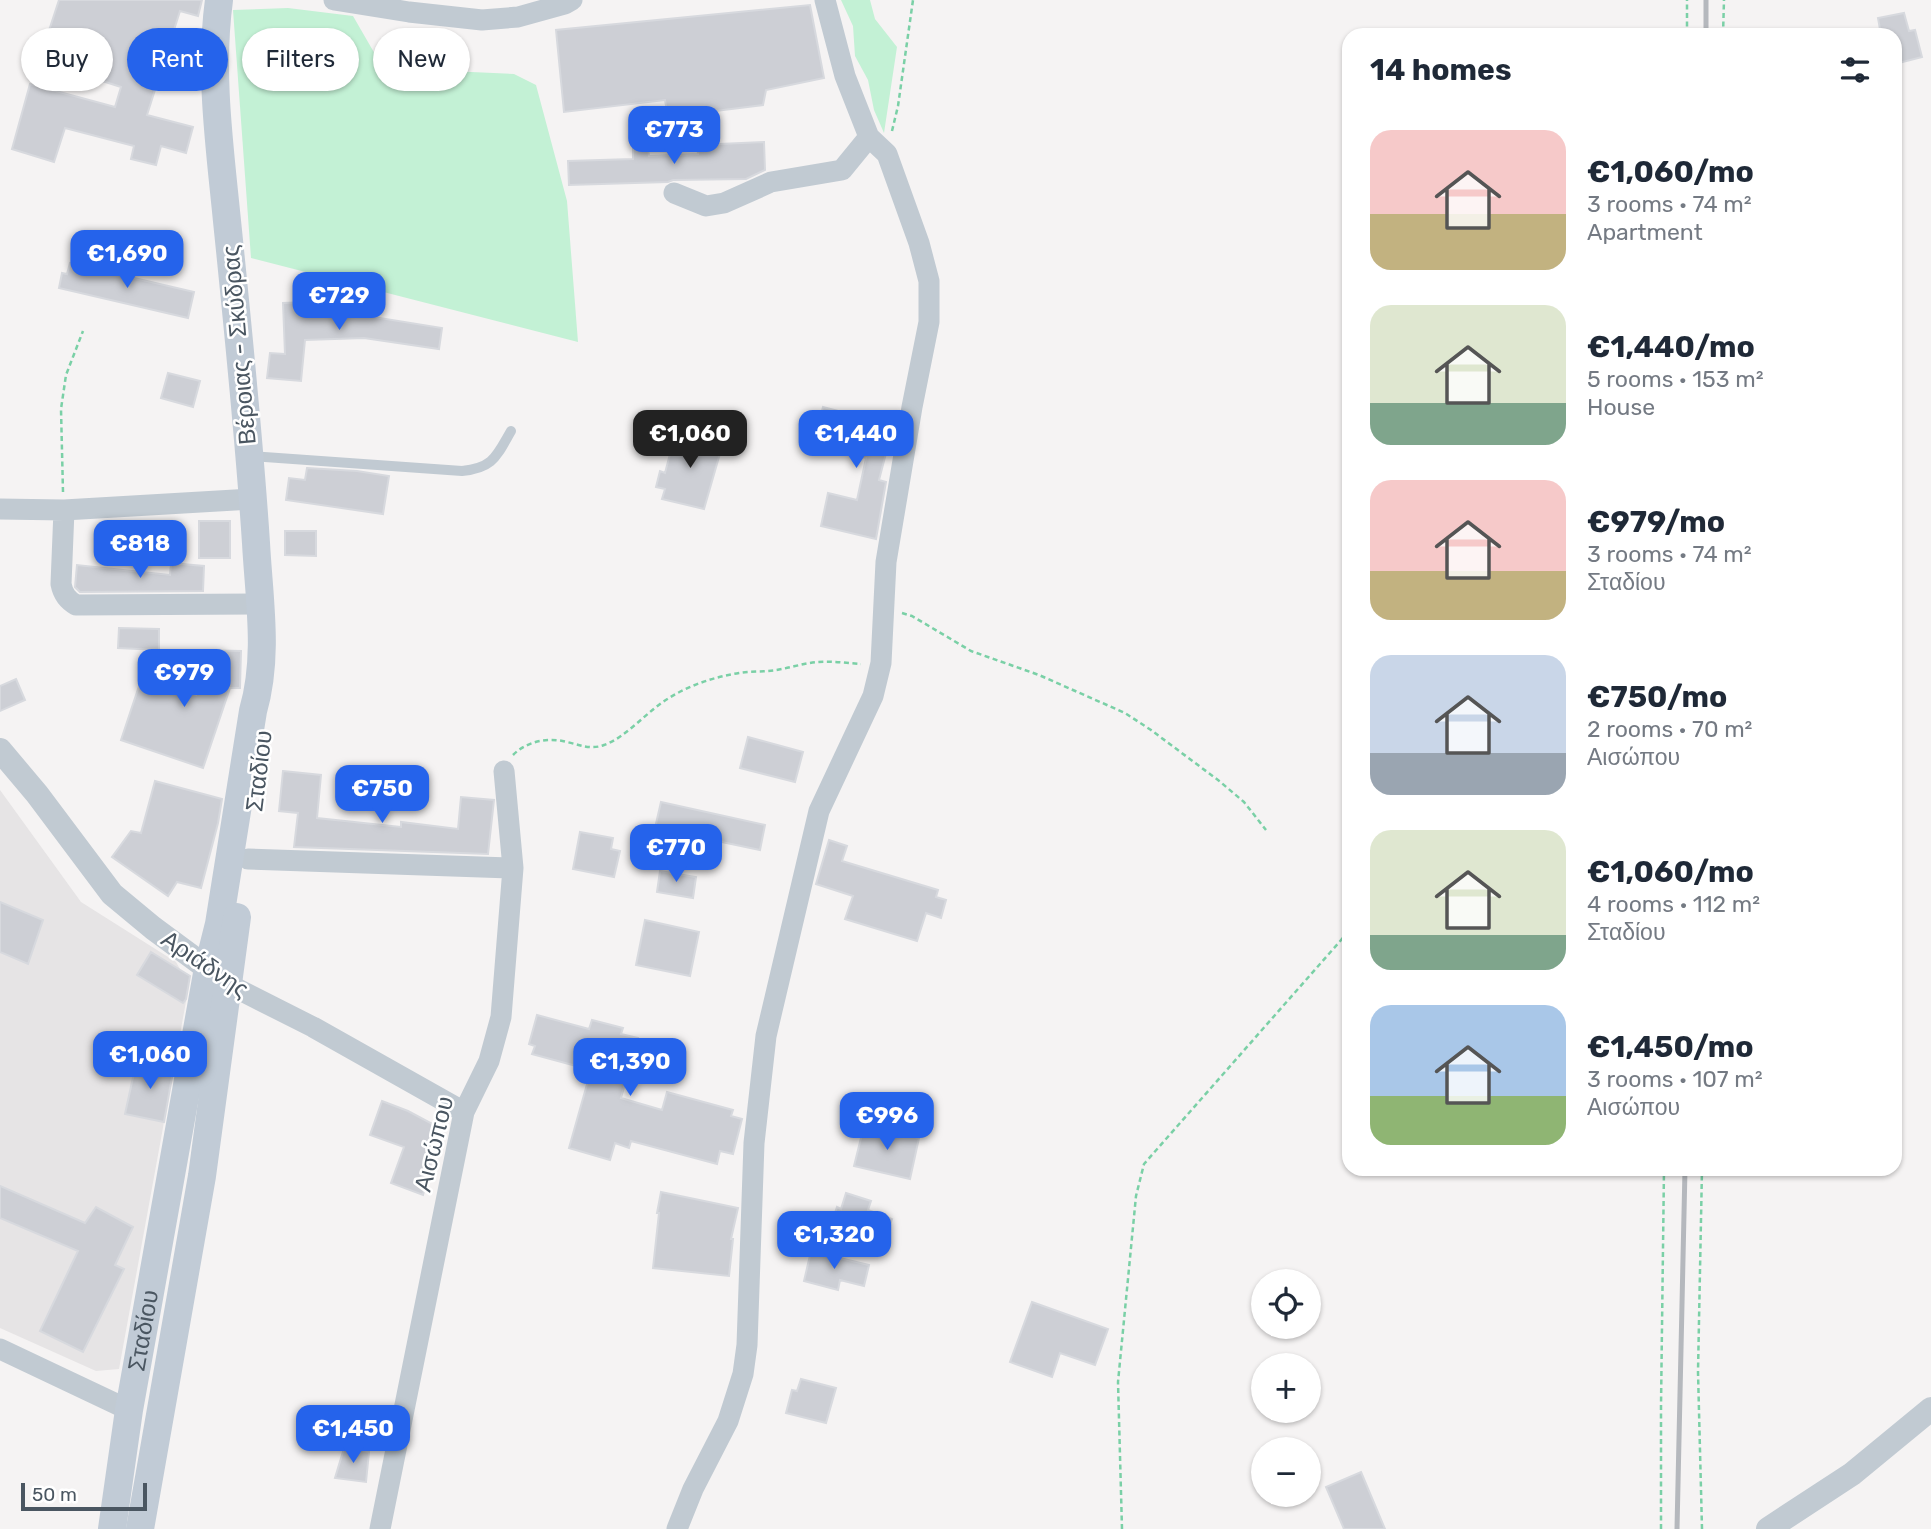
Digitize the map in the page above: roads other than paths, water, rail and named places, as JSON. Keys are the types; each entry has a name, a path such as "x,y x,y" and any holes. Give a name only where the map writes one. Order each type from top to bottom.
{"main road":[{"name":"Βέροιας - Σκύδρας","path":"219,0 215,55 220,141 261,604 260,689"},
{"name":"Σταδίου","path":"112,1529 129,1410 218,976 239,904 248,859 266,713 260,689"},
{"name":"Σταδίου","path":"140,1529 202,1175 218,976 219,924 253,711 260,689"}],"street":[{"path":"334,0 482,20 518,18 572,0"},
{"path":"677,1529 693,1489 728,1421 743,1374 747,1345 754,1143 766,1036 819,811 873,696 881,663 886,562 929,322 929,281 919,243 887,154 869,137 845,76 825,0"},
{"path":"674,193 706,206 724,203 771,181 842,170 869,137"},
{"path":"0,509 64,510 252,499"},
{"path":"64,510 61,584 63,593 76,605 261,604"},
{"name":"Αριάδνης","path":"0,750 37,794 112,894 153,928 218,976 464,1112"},
{"name":"Αισώπου","path":"380,1529 464,1112 489,1061 501,1017 513,868 504,771"},
{"path":"248,859 513,868"},
{"path":"0,1349 129,1410"},
{"path":"1768,1529 1920,1430 1931,1409"}],"lane":[{"path":"249,456 462,471 480,469 488,464 511,431"}],"railway":[{"path":"1706,0 1706,28"},
{"path":"1677,1529 1685,1176"}]}
